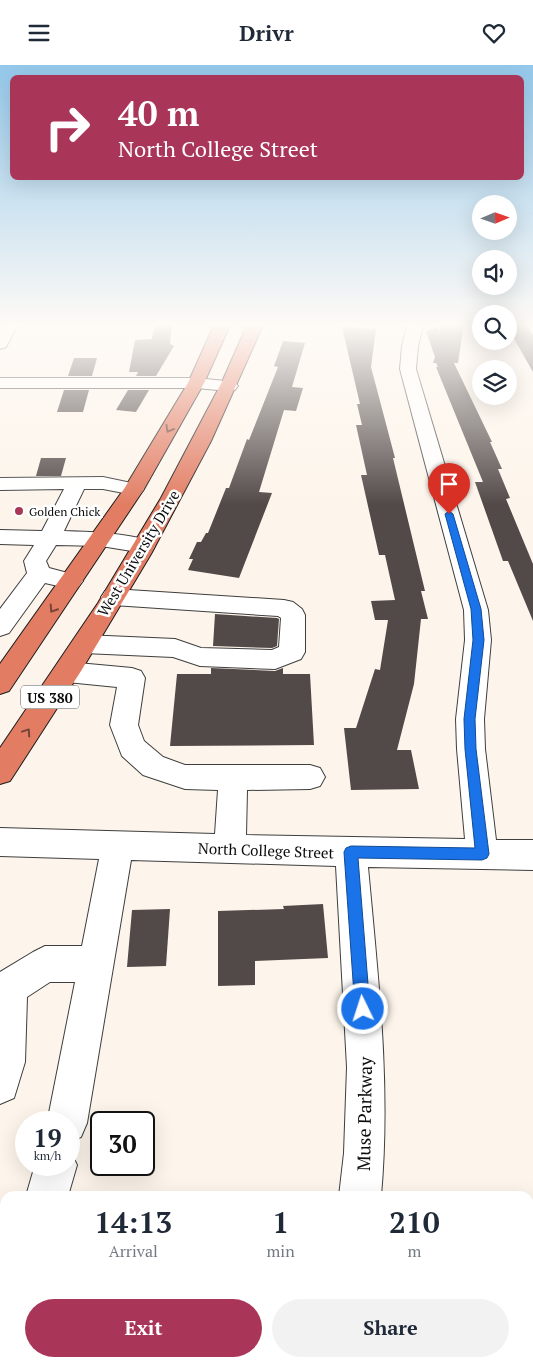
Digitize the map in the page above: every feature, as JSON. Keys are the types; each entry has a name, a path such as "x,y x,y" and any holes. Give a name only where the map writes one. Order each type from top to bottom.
{"highway":[{"name":"US 380","path":"1,681 36,634 134,489 196,384"},
{"name":"West University Drive","path":"0,772 67,671 144,546 206,435 229,386"}],"street":[{"path":"204,384 229,386"},
{"path":"412,384 476,609 478,640 470,719 470,749 482,854"},
{"path":"0,484 102,483 134,489"},
{"path":"39,574 34,561 51,537 57,521 65,512 76,484"},
{"path":"0,537 101,539 144,546"},
{"path":"39,574 71,581"},
{"path":"36,634 0,627 39,574"},
{"path":"84,644 174,648 200,657 275,660 292,652 293,615 284,608 113,597"},
{"path":"67,671 132,679 124,725 132,749 153,766 185,777 310,777"},
{"path":"230,848 233,778"},
{"name":"North College Street","path":"0,842 533,855"},
{"path":"69,1111 118,845"},
{"name":"Muse Parkway","path":"351,852 367,1067 366,1152 361,1191"},
{"path":"0,1084 6,1062 4,990 45,964 97,964"},
{"path":"48,1191 53,1176"}],"building":[{"path":"271,384 293,384 292,387 303,388 296,411 284,410 259,492 272,493 239,578 188,570 193,559 189,559 197,542 201,542 206,533 208,533 226,488 229,488 247,439 249,440"},
{"path":"355,384 375,384 395,458 393,458 425,591 421,591 428,619 421,619 414,684 397,750 411,750 419,789 351,790 344,728 356,728 375,669 380,670 388,620 375,620 371,601 395,600 385,555 379,555 361,475 367,475 356,425 362,425 357,404 360,404"},
{"path":"443,384 464,384 472,400 472,405 474,405 492,442 490,442 502,469 498,469 510,498 506,499 533,564 533,621 508,561 503,561 475,482 483,482"},
{"path":"64,390 89,390 83,412 57,412"},
{"path":"128,390 149,390 136,412 116,410"},
{"path":"41,458 66,458 61,476 36,476"},
{"path":"215,614 279,619 277,646 272,648 213,646"},
{"path":"211,668 275,671 283,668 283,674 310,674 314,745 170,746 177,674 211,674"},
{"path":"323,904 328,958 255,961 255,985 218,986 218,911 284,909 283,906"},
{"path":"170,909 166,966 127,967 132,910"}],"place":[{"name":"Golden Chick","path":"19,511"}],"route":[{"path":"363,1009 351,852 482,854 470,749 470,719 478,640 476,609 449,514"}]}
